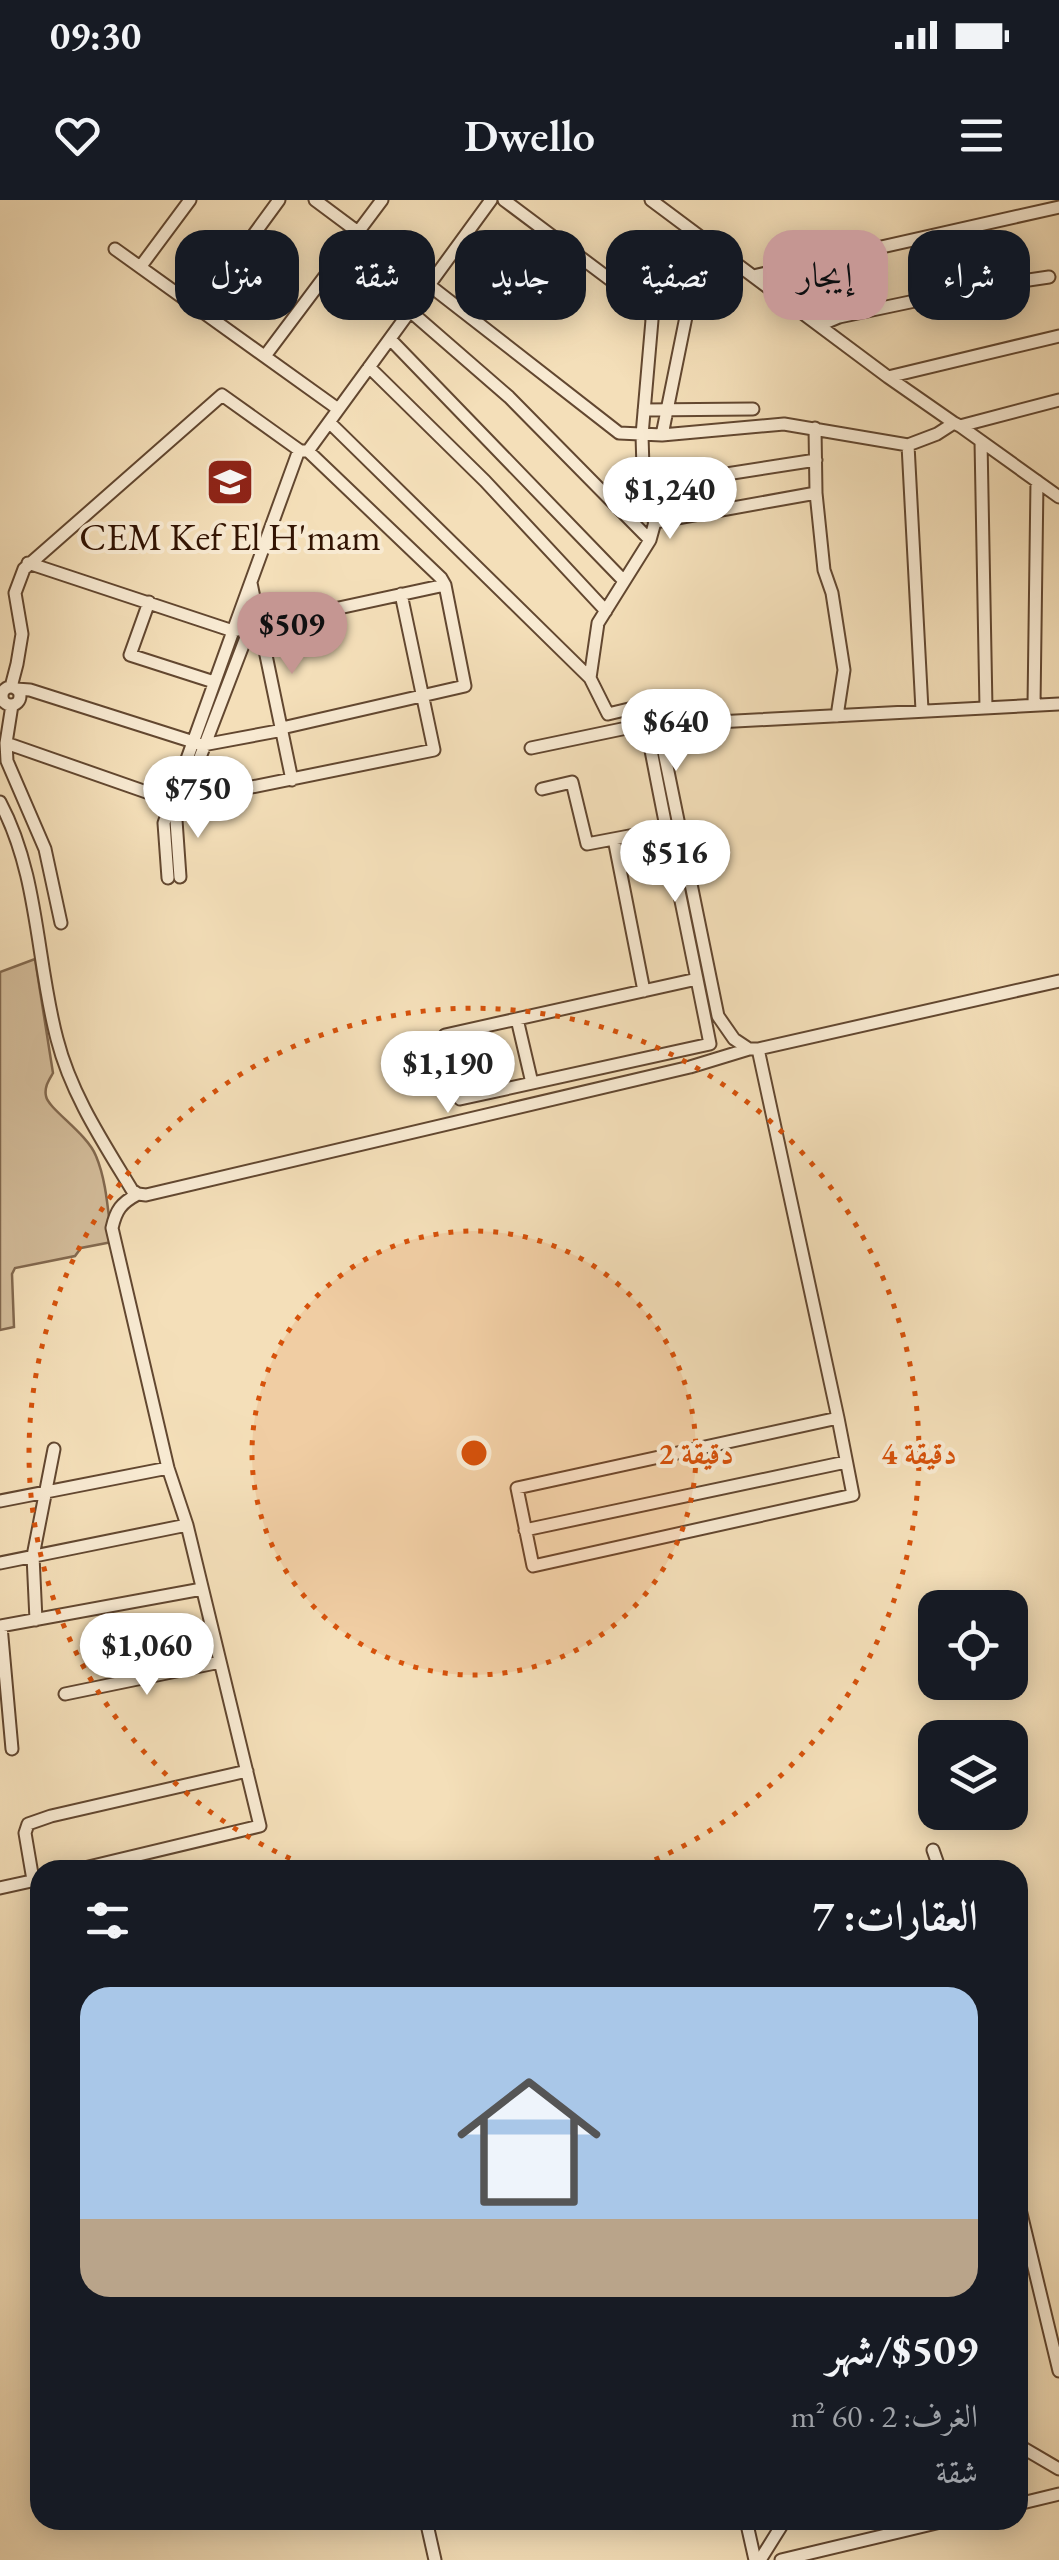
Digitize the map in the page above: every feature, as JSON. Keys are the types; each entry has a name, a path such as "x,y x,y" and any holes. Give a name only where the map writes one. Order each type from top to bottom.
{"street":[{"path":"141,266 190,200"},
{"path":"258,230 280,200"},
{"path":"314,200 355,230"},
{"path":"360,230 382,200"},
{"path":"435,277 491,200"},
{"path":"504,200 648,308 652,320 642,436 644,502 655,522 650,540 598,623 590,678"},
{"path":"658,202 692,230"},
{"path":"753,276 1059,207"},
{"path":"115,249 175,290"},
{"path":"743,269 1059,497"},
{"path":"820,325 839,317 981,287 1049,278"},
{"path":"265,356 319,284"},
{"path":"435,290 619,433 642,436 784,424 908,444 957,425 1059,400"},
{"path":"216,320 338,410"},
{"path":"174,878 164,822 178,801 214,682 304,450 404,320"},
{"path":"420,320 509,397 650,540"},
{"path":"662,434 685,320"},
{"path":"888,377 1059,336"},
{"path":"390,339 624,580"},
{"path":"370,366 606,610"},
{"path":"222,395 304,450 441,578 466,686 282,729 198,743 14,688 22,634 15,594 28,563 222,395"},
{"path":"644,410 754,410"},
{"path":"329,422 590,678 608,714 654,704 718,1016 728,1047"},
{"path":"815,428 816,493 824,570 832,593 844,670 838,716"},
{"path":"981,441 986,708"},
{"path":"908,444 922,710"},
{"path":"643,487 816,460"},
{"path":"1034,705 1037,481"},
{"path":"655,522 816,493"},
{"path":"28,563 233,631 445,585"},
{"path":"251,582 255,626 292,780"},
{"path":"6,743 178,801 434,750 401,594"},
{"path":"149,602 130,655 214,682"},
{"path":"198,743 255,626"},
{"path":"14,688 20,694 19,700 5,703 7,761 45,850 61,924"},
{"path":"660,725 1059,704"},
{"path":"531,748 646,724 710,1044"},
{"path":"542,789 572,782 588,844 666,829"},
{"path":"0,802 22,852 56,1038 66,1069 90,1120 138,1194 690,1066 728,1047"},
{"path":"614,839 644,991"},
{"path":"697,979 445,1035 460,1099 710,1044 753,1050 1059,981"},
{"path":"518,1019 532,1083"},
{"path":"753,1050 838,1418 852,1494 533,1566 516,1488 838,1418"},
{"path":"118,1860 260,1826 186,1525 168,1468 112,1228 116,1212 138,1194"},
{"path":"36,1620 34,1556 54,1449"},
{"path":"525,1530 846,1462"},
{"path":"0,1501 168,1468"},
{"path":"0,1564 186,1525"},
{"path":"12,1749 0,1626 202,1590"},
{"path":"65,1694 220,1662"},
{"path":"31,1860 25,1833 28,1824 247,1772"},
{"path":"933,1850 936,1860"},
{"path":"0,1888 30,1880"},
{"path":"1028,2242 1059,2371"},
{"path":"1028,2450 1059,2469"},
{"path":"1028,2502 1059,2494"},
{"path":"428,2530 435,2560"},
{"path":"749,2530 757,2560"},
{"path":"757,2560 778,2530"},
{"path":"781,2560 907,2530"}],"shaded area":[{"path":"35,959 53,1073 46,1096 96,1156 105,1187 112,1242 81,1248 75,1256 15,1268 14,1327 0,1330 0,972"}],"place":[{"name":"CEM Kef El H'mam","path":"230,482"}]}
